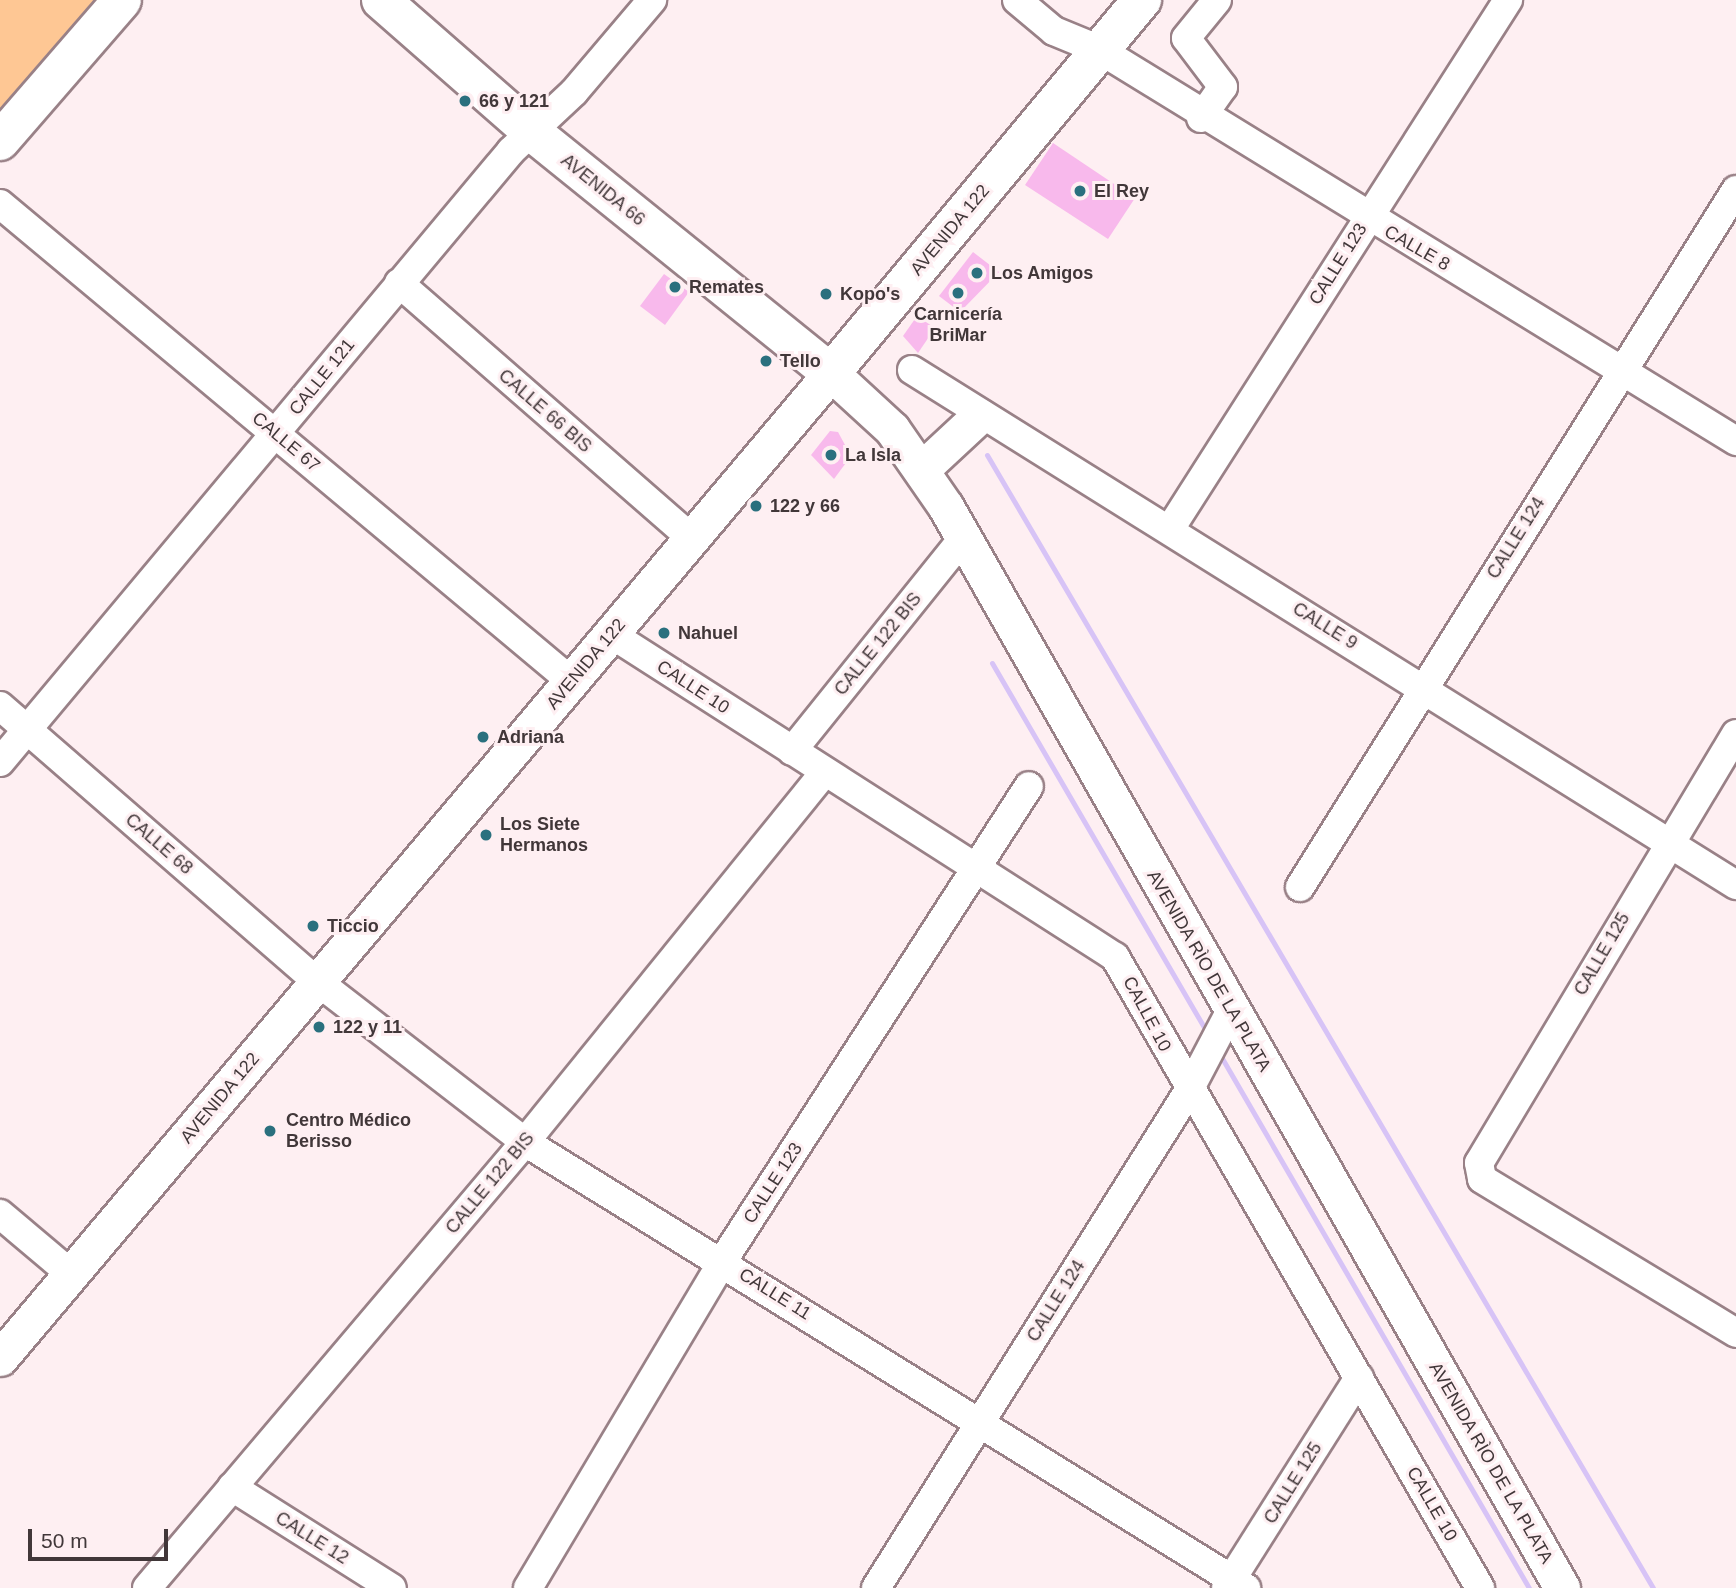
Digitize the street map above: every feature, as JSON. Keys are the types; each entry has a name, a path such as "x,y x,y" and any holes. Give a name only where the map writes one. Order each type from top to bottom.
{"highway":[{"path":"0,141 122,0"},
{"name":"AVENIDA 66","path":"381,0 532,132 831,373"},
{"name":"AVENIDA 122","path":"831,373 1142,0"}],"main road":[{"name":"AVENIDA RÌO DE LA PLATA","path":"831,373 892,429 923,468 964,537 1225,1022 1562,1588"},
{"name":"AVENIDA 122","path":"0,1359 831,373"},
{"path":"923,468 979,416"}],"street":[{"name":"CALLE 121","path":"0,762 399,283 652,0"},
{"name":"CALLE 8","path":"1017,0 1054,31 1100,50 1201,118 1622,368 1736,441"},
{"path":"1201,118 1223,87 1186,38 1217,0"},
{"name":"CALLE 123","path":"1170,529 1508,0"},
{"name":"CALLE 124","path":"1300,887 1622,368 1736,190"},
{"name":"CALLE 67","path":"0,204 572,681"},
{"name":"CALLE 66 BIS","path":"399,283 692,539"},
{"name":"CALLE 9","path":"912,370 979,416 1170,529 1736,885"},
{"name":"CALLE 122 BIS","path":"792,751 964,537"},
{"name":"CALLE 10","path":"611,634 825,772 977,865 1115,957 1194,1082 1480,1588"},
{"name":"CALLE 68","path":"0,706 318,982"},
{"name":"CALLE 125","path":"1736,734 1668,842 1479,1163 1482,1178 1736,1333"},
{"name":"CALLE 122 BIS","path":"147,1588 525,1142 825,772"},
{"name":"CALLE 123","path":"528,1588 722,1262 1029,786"},
{"name":"CALLE 11","path":"318,982 525,1142 981,1420 1234,1585"},
{"name":"CALLE 124","path":"876,1588 1194,1082 1225,1022"},
{"path":"0,1214 71,1274"},
{"name":"CALLE 125","path":"1234,1585 1359,1378"},
{"name":"CALLE 12","path":"232,1487 392,1588"}],"shaded area":[{"path":"0,0 102,0 0,117"}],"building":[{"name":"El Rey","path":"1053,143 1135,198 1108,239 1025,185"},
{"path":"973,252 999,272 960,312 939,296"},
{"path":"664,274 689,292 665,325 640,306"},
{"path":"917,316 935,328 918,353 903,336"},
{"name":"La Isla","path":"830,431 838,432 851,456 834,479 811,455"}],"waterway":[{"path":"987,455 1653,1588"},
{"path":"992,663 1209,1036"},
{"path":"1219,1053 1529,1588"}],"place":[{"name":"66 y 121","path":"465,101"},
{"name":"El Rey","path":"1080,191"},
{"name":"Los Amigos","path":"977,273"},
{"name":"Remates","path":"675,287"},
{"name":"Carnicería BriMar","path":"958,293"},
{"name":"Kopo's","path":"826,294"},
{"name":"Tello","path":"766,361"},
{"name":"La Isla","path":"831,455"},
{"name":"122 y 66","path":"756,506"},
{"name":"Nahuel","path":"664,633"},
{"name":"Adriana","path":"483,737"},
{"name":"Los Siete Hermanos","path":"486,835"},
{"name":"Ticcio","path":"313,926"},
{"name":"122 y 11","path":"319,1027"},
{"name":"Centro Médico Berisso","path":"270,1131"}]}
